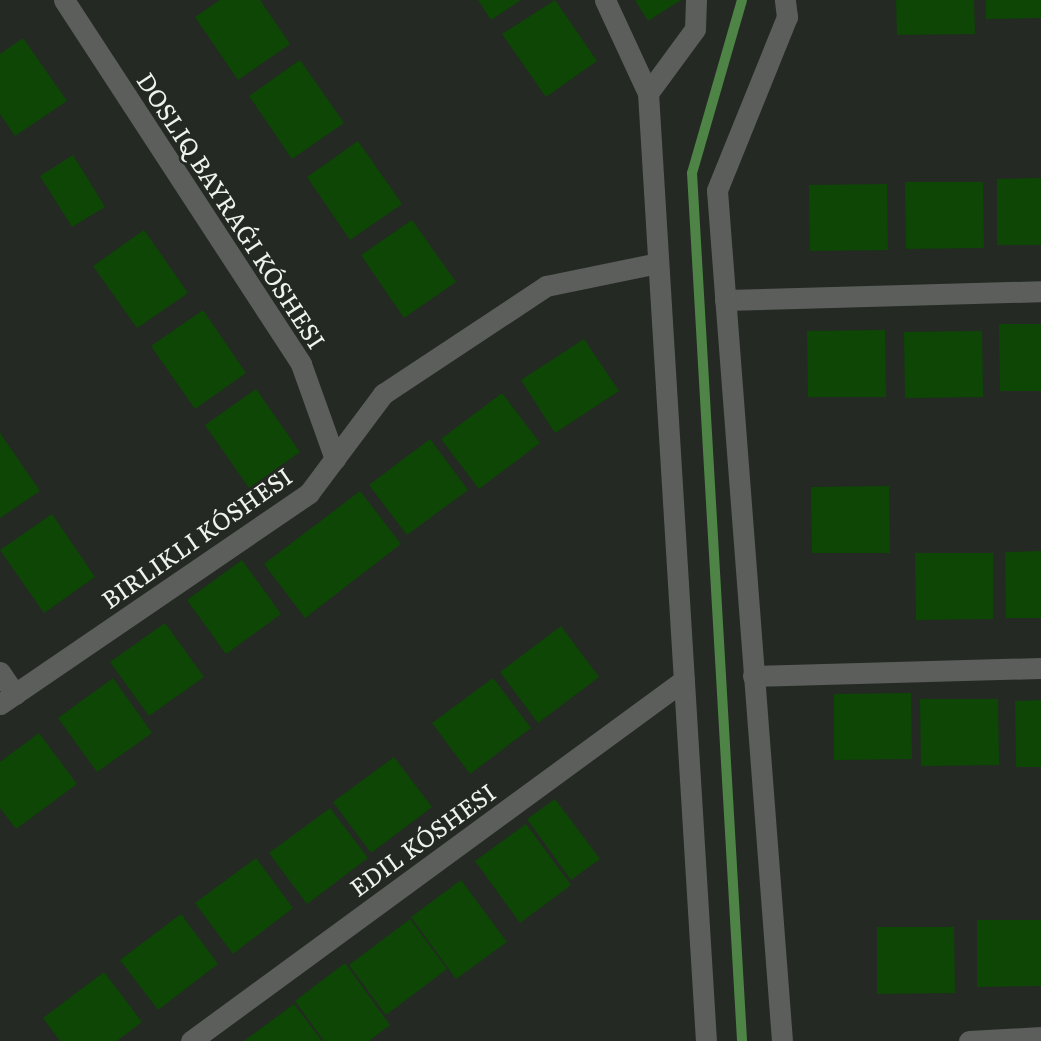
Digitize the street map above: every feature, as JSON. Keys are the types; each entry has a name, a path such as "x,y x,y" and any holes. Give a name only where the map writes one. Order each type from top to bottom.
{"street":[{"path":"64,0 302,364 335,459"},
{"path":"605,0 648,93 706,1041"},
{"path":"648,93 695,29 696,0"},
{"path":"782,1041 717,190 786,17 785,0"},
{"name":"BIRLIKLI KÓSHESI","path":"7,699 309,493 383,394 546,286 658,263"},
{"path":"725,300 1041,291"},
{"path":"753,676 1041,668"},
{"path":"0,672 7,699"},
{"name":"EDIL KÓSHESI","path":"191,1041 684,680"},
{"path":"969,1041 1041,1037"}],"building":[{"path":"220,0 260,0 290,44 238,80 195,17"},
{"path":"478,0 521,0 491,20"},
{"path":"555,0 597,61 546,97 502,34"},
{"path":"635,0 681,0 648,21"},
{"path":"896,0 974,0 975,34 897,35"},
{"path":"986,0 1041,0 1041,18 986,19"},
{"path":"23,38 67,101 15,136 0,114 0,54"},
{"path":"300,60 344,123 292,159 249,96"},
{"path":"358,141 402,204 350,240 307,177"},
{"path":"73,155 105,207 72,227 40,176"},
{"path":"1041,178 1041,245 997,245 997,179"},
{"path":"905,182 983,182 984,248 906,249"},
{"path":"887,184 888,250 810,251 809,185"},
{"path":"412,220 456,282 404,318 361,255"},
{"path":"144,230 188,293 137,328 93,266"},
{"path":"203,310 246,373 195,409 151,346"},
{"path":"999,324 1041,324 1041,391 1000,391"},
{"path":"885,330 886,397 808,397 807,331"},
{"path":"982,331 983,397 905,398 904,332"},
{"path":"584,339 619,391 555,433 521,380"},
{"path":"256,389 300,452 249,488 205,425"},
{"path":"502,393 540,443 479,489 441,439"},
{"path":"0,433 40,491 0,518"},
{"path":"430,439 468,490 407,535 369,485"},
{"path":"889,486 890,553 812,553 811,487"},
{"path":"360,491 401,544 305,618 264,564"},
{"path":"52,514 95,577 44,613 0,550"},
{"path":"1041,551 1041,618 1006,618 1005,552"},
{"path":"915,553 993,553 993,619 916,620"},
{"path":"242,560 281,614 226,654 187,600"},
{"path":"165,623 204,677 149,716 110,662"},
{"path":"561,626 599,677 538,723 500,672"},
{"path":"113,678 152,733 97,772 58,718"},
{"path":"493,678 531,728 470,774 432,723"},
{"path":"911,693 912,759 834,760 834,694"},
{"path":"920,699 998,699 999,765 921,766"},
{"path":"1041,700 1041,767 1016,767 1015,701"},
{"path":"39,733 77,784 16,829 0,808 0,762"},
{"path":"394,757 432,807 371,853 333,802"},
{"path":"555,799 600,859 571,880 527,819"},
{"path":"330,808 368,858 307,904 269,853"},
{"path":"526,824 571,885 520,923 475,861"},
{"path":"256,858 293,908 233,954 195,903"},
{"path":"461,880 507,942 456,979 411,917"},
{"path":"181,914 218,964 158,1010 120,960"},
{"path":"410,919 447,969 386,1015 349,965"},
{"path":"977,920 1041,920 1041,986 977,987"},
{"path":"877,927 954,927 955,993 877,994"},
{"path":"345,963 390,1025 369,1041 324,1041 295,1001"},
{"path":"104,972 142,1022 117,1041 60,1041 43,1018"},
{"path":"294,1004 322,1041 244,1041"}],"waterway":[{"path":"742,0 692,173 742,1041"}]}
